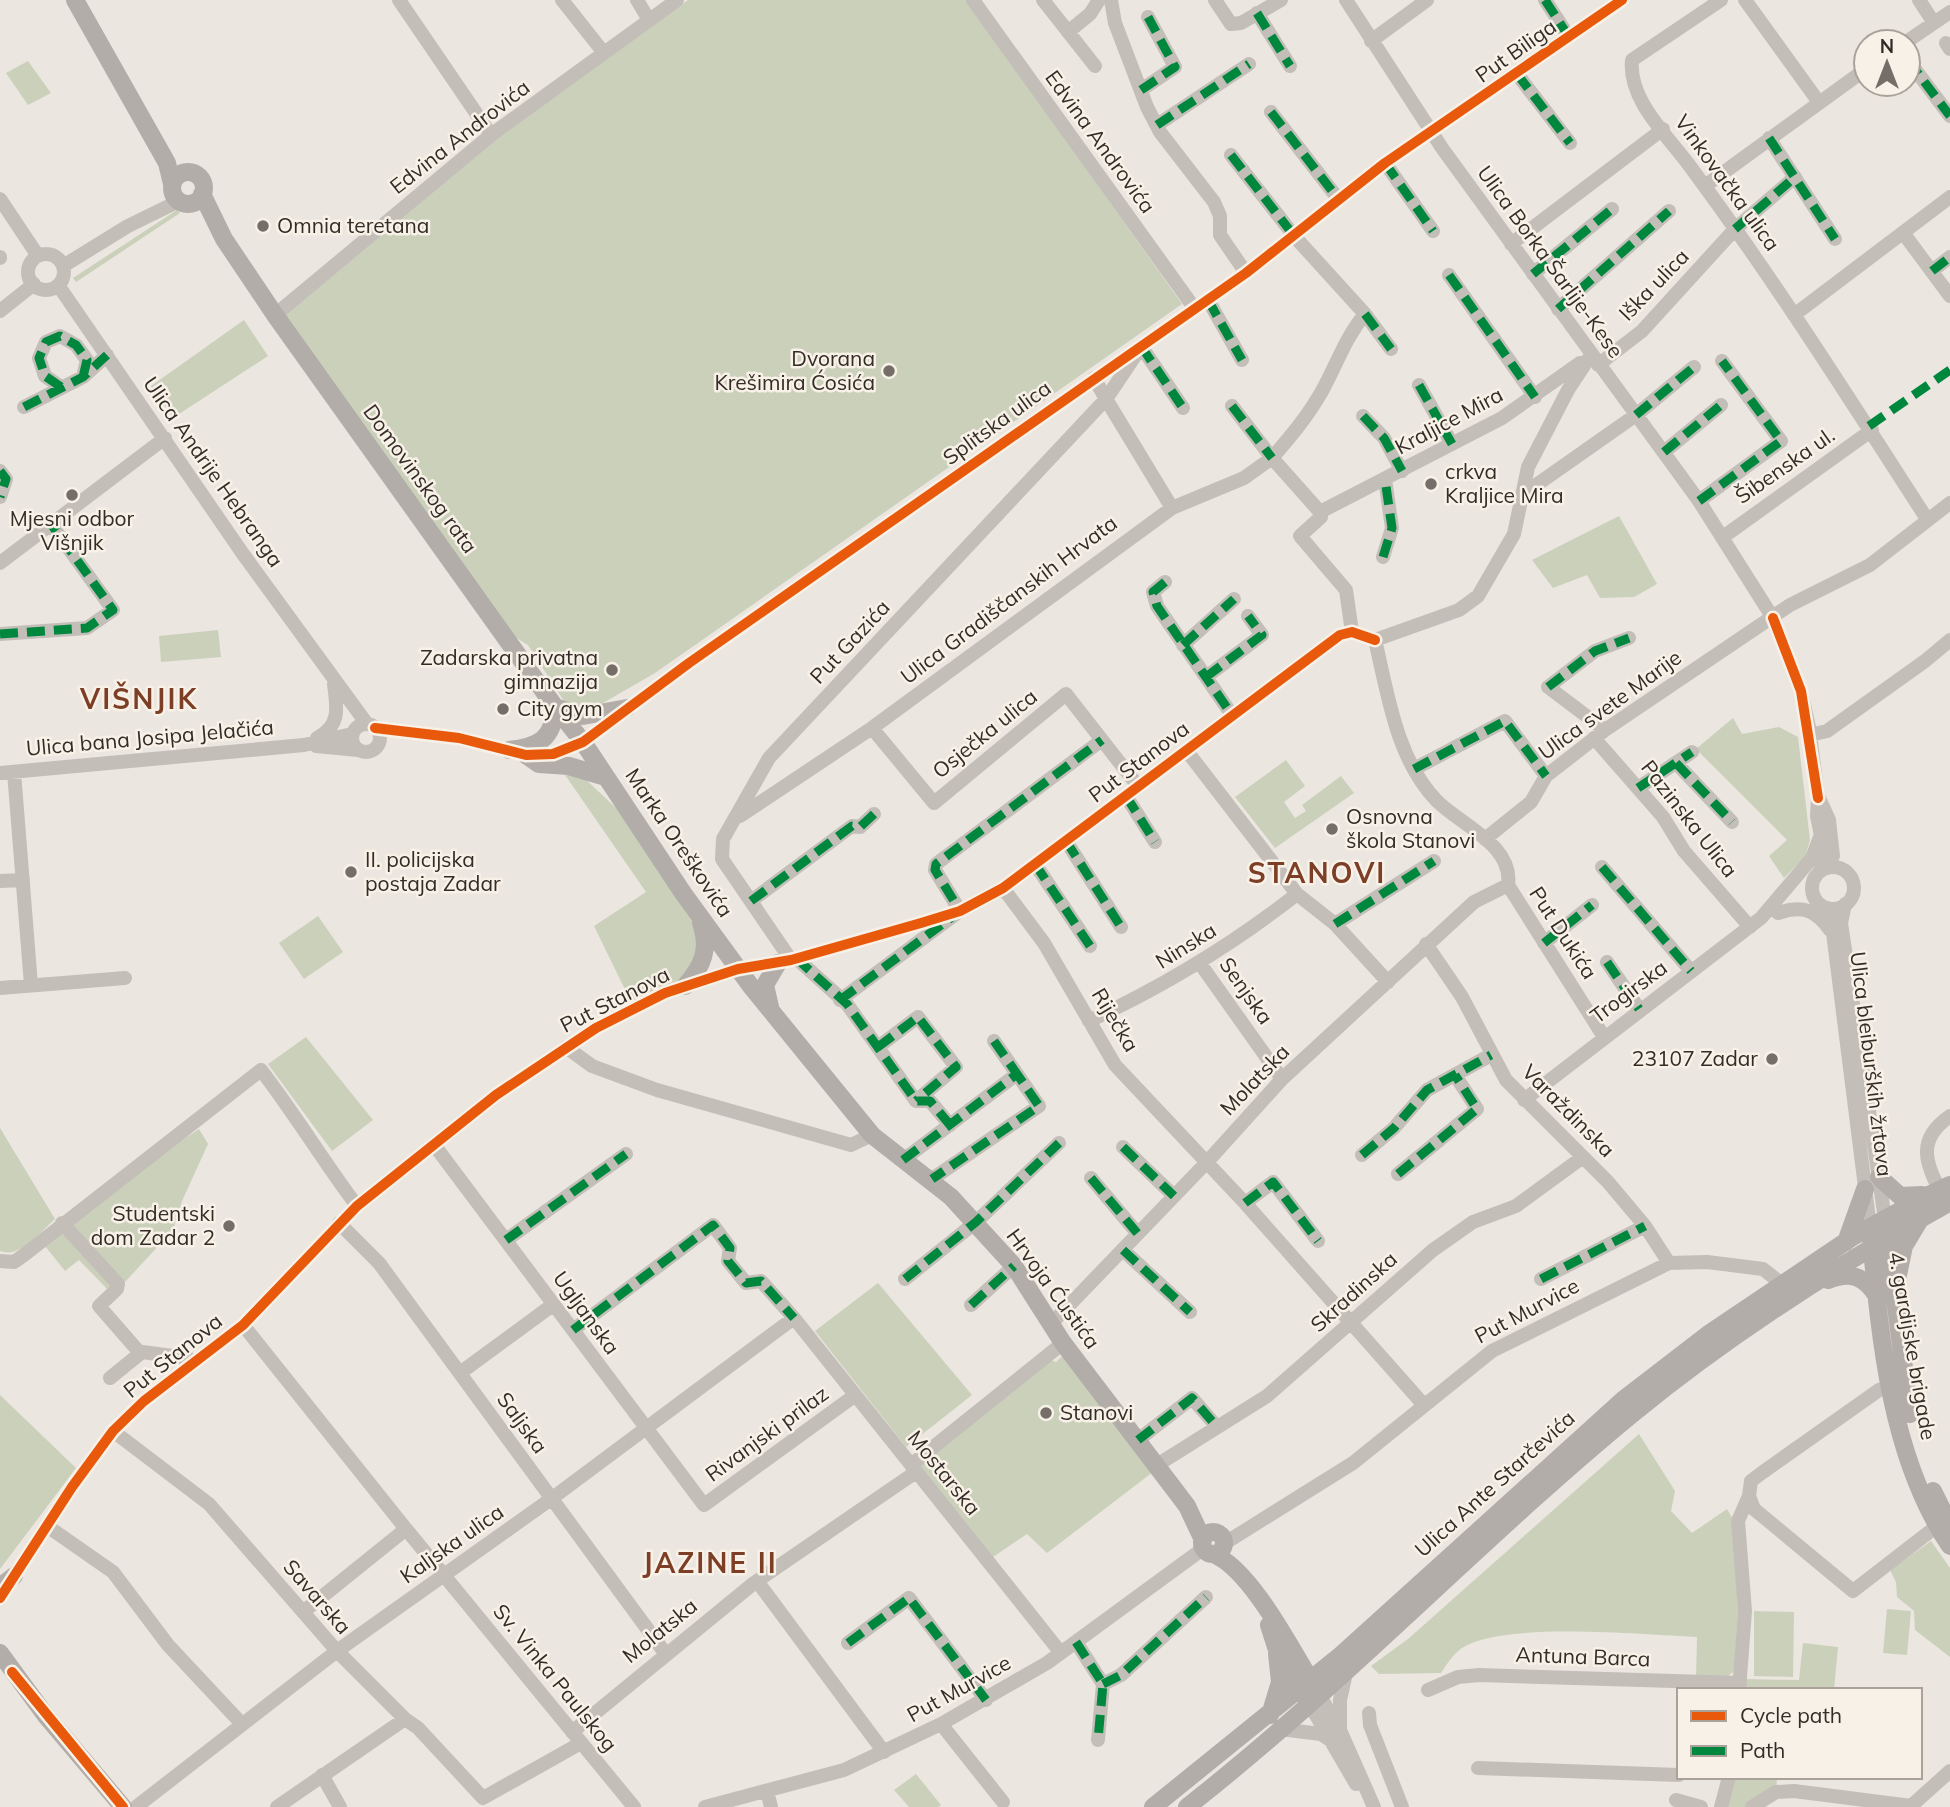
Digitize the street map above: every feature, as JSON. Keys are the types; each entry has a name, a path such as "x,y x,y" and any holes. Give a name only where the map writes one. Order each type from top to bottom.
{"main road":[{"name":"Domovinskog rata","path":"75,0 172,174 177,194 195,210 210,230 224,239"},
{"name":"Domovinskog rata","path":"150,133 187,172"},
{"path":"187,172 201,180 202,194 194,202 177,194 178,176 187,172"},
{"name":"Domovinskog rata","path":"202,194 224,239 275,315 555,707 583,742"},
{"path":"517,753 546,738 554,721 555,707 583,716 627,708"},
{"name":"Marka Oreškovića","path":"583,742 738,969"},
{"path":"517,753 539,764 569,766 606,777"},
{"path":"685,986 702,962 707,942 694,907"},
{"path":"772,1013 765,985 788,960"},
{"path":"738,969 872,1135"},
{"name":"Hrvoja Ćustića","path":"872,1135 932,1179 976,1222 1014,1266 1051,1324 1058,1346 1139,1440 1194,1518 1239,1572 1264,1608 1310,1693"},
{"path":"1846,1242 1872,1183 1900,1196 1942,1204 1950,1185"},
{"name":"Ulica Ante Starčevića","path":"1187,1807 1275,1722 1310,1693 1346,1673 1632,1414 1768,1313 1942,1204"},
{"name":"Ulica Ante Starčevića","path":"1310,1693 1341,1655 1623,1400 1710,1333 1846,1242 1877,1223 1942,1204"},
{"path":"1818,1281 1846,1275 1858,1276 1886,1300 1899,1291 1900,1257 1921,1218"},
{"name":"4. gardijske brigade","path":"1877,1223 1892,1386 1906,1451 1943,1526"},
{"name":"4. gardijske brigade","path":"1886,1300 1917,1448 1950,1546"},
{"path":"1275,1722 1282,1644 1313,1658 1341,1655"},
{"path":"0,1654 6,1668 123,1807"},
{"name":"Ulica Ante Starčevića","path":"1153,1807 1275,1722"}],"street":[{"path":"399,0 491,135"},
{"path":"562,0 604,53"},
{"path":"638,0 649,20"},
{"name":"Edvina Androvića","path":"275,315 491,135 677,0"},
{"name":"Edvina Androvića","path":"973,0 1195,309"},
{"path":"1043,0 1095,66"},
{"path":"1068,32 1090,15 1100,0"},
{"path":"1111,0 1115,23 1157,125 1214,202 1224,245 1246,273"},
{"path":"1215,0 1231,24 1241,23 1281,0"},
{"path":"1371,41 1427,0"},
{"path":"1545,0 1569,37"},
{"name":"Put Biliga","path":"1431,133 1622,0"},
{"name":"Vinkovačka ulica","path":"1721,0 1632,61 1630,74 1640,99 1705,186 1794,314 1872,430 1927,519"},
{"path":"1745,0 1818,102"},
{"path":"1919,0 1934,23"},
{"name":"Ulica Borka Šarlije-Kese","path":"1352,2 1371,41 1431,133 1699,501 1773,618"},
{"path":"1922,31 1950,12"},
{"path":"1257,13 1290,66"},
{"path":"1141,90 1173,71 1175,67 1148,18"},
{"path":"1157,125 1249,64"},
{"path":"1517,74 1570,144"},
{"path":"1705,186 1852,79"},
{"path":"1922,79 1950,117"},
{"path":"1271,112 1339,200"},
{"path":"1511,244 1663,129"},
{"name":"Splitska ulica","path":"583,742 627,708 1246,273 1295,237 1385,163 1431,133"},
{"path":"1769,138 1835,239"},
{"path":"1231,155 1295,237 1365,314 1391,349"},
{"path":"1385,163 1433,231"},
{"name":"Iška ulica","path":"1594,360 1642,331 1735,229 1795,177"},
{"path":"64,266 177,194"},
{"path":"1794,314 1950,197"},
{"path":"0,199 38,256"},
{"path":"1533,274 1612,209"},
{"path":"1558,309 1669,211"},
{"path":"1904,234 1950,296"},
{"path":"53,255 64,266 64,276 58,285 43,289 34,284 29,269 38,256 53,255"},
{"path":"1931,271 1950,257"},
{"path":"1449,275 1535,397"},
{"path":"0,311 34,284"},
{"name":"Ulica Andrije Hebranga","path":"58,285 334,682 366,732 352,743 358,750"},
{"path":"1208,300 1242,360"},
{"name":"Ulica Gradiščanskih Hrvata","path":"738,817 872,728 1171,508 1244,478 1272,458 1301,424 1323,389 1346,337 1365,314"},
{"path":"61,387 45,376 39,358 46,342 60,336 76,345 87,360 82,377"},
{"path":"1141,346 1183,408"},
{"name":"Put Gazića","path":"916,1101 847,1004 788,960 722,859 723,839 738,817 769,758 1106,399 1141,346"},
{"path":"24,407 82,377 107,355"},
{"path":"1232,406 1272,458 1321,512 1321,517 1300,536 1346,590 1352,632 1375,640 1459,610 1478,596 1514,534 1528,467 1568,390 1594,360"},
{"name":"Kraljice Mira","path":"1321,512 1452,444 1594,360"},
{"path":"1699,501 1781,442 1722,360"},
{"path":"1522,495 1636,415 1694,367"},
{"path":"1094,378 1171,508"},
{"path":"1419,385 1452,444"},
{"path":"1664,452 1721,405"},
{"path":"1363,416 1384,438 1402,471"},
{"name":"Šibenska ul.","path":"1723,537 1872,430"},
{"path":"0,563 165,438"},
{"path":"0,471 6,479 0,497"},
{"path":"1383,557 1392,528 1385,480"},
{"name":"Ulica svete Marije","path":"1485,839 1531,802 1546,776 1599,734 1790,605 1870,565 1950,503"},
{"path":"0,634 87,628 113,610 51,524"},
{"path":"1165,582 1153,592 1157,606 1232,715"},
{"path":"1183,645 1234,599"},
{"path":"1206,677 1262,635 1248,616"},
{"path":"1773,618 1801,691 1810,735 1820,837 1824,851 1816,876 1820,903"},
{"name":"Put Stanova","path":"0,1598 7,1581 113,1432 144,1402 243,1325 357,1206 496,1096 566,1047 634,1008 685,986 738,969 788,960 960,911 1003,888 1340,635 1352,632"},
{"name":"Pazinska Ulica","path":"1629,638 1595,651 1548,687 1599,734 1663,817 1684,851 1756,923"},
{"name":"Put Dukića","path":"1375,640 1399,739 1414,769 1443,807 1485,839 1504,860 1510,872 1507,885 1604,1037"},
{"path":"1810,735 1827,731 1950,640"},
{"path":"304,745 327,733 335,722 338,709 334,682"},
{"name":"Osječka ulica","path":"872,728 934,803 1066,694 1138,786"},
{"path":"1414,769 1505,721 1546,776"},
{"path":"358,750 371,751 366,732"},
{"name":"Ulica bana Josipa Jelačića","path":"7,773 304,745 366,732 439,735 517,753 553,754 583,742"},
{"path":"840,1000 960,911 935,870 936,864 1102,740"},
{"name":"Ulica bana Josipa Jelačića","path":"304,745 358,750"},
{"path":"1186,750 1297,894 1335,924 1388,982"},
{"path":"1638,788 1692,752"},
{"path":"1676,763 1732,822"},
{"path":"7,773 23,880 31,985"},
{"path":"1126,796 1155,842"},
{"path":"1778,913 1797,898 1839,908 1852,897 1853,885 1849,875 1833,858 1829,820 1818,798"},
{"path":"751,901 852,826 860,827 874,814"},
{"path":"1756,923 1812,858 1820,837"},
{"path":"1066,841 1121,927"},
{"path":"1335,924 1434,861"},
{"path":"1035,864 1090,946"},
{"path":"1602,867 1691,971"},
{"path":"1780,897 1827,867 1841,869"},
{"path":"0,881 23,880"},
{"name":"Molatska","path":"1051,1324 1207,1162 1282,1079 1474,902 1507,885"},
{"name":"Riječka","path":"1003,888 1044,943 1115,1065 1245,1203 1349,1325 1423,1404"},
{"name":"Ninska","path":"1089,1021 1158,989 1253,928 1297,894"},
{"name":"Ulica bleiburških žrtava","path":"1820,903 1830,916 1872,1183"},
{"name":"Ulica bleiburških žrtava","path":"1845,904 1842,923 1877,1223"},
{"path":"1544,943 1592,905"},
{"path":"1756,923 1792,908 1808,909 1822,919 1833,934"},
{"name":"Trogirska","path":"1524,1100 1639,1009 1756,923"},
{"name":"Varaždinska","path":"1426,944 1462,997 1506,1080 1583,1157 1645,1226 1669,1263"},
{"name":"Senjska","path":"1199,962 1282,1079"},
{"path":"1607,962 1639,1009"},
{"path":"0,988 125,978"},
{"path":"878,1047 918,1017 957,1067 916,1101"},
{"path":"932,1179 1040,1106 994,1041"},
{"path":"566,1047 592,1066 657,1090 851,1145 872,1135"},
{"path":"1363,1155 1394,1128 1427,1090 1491,1055"},
{"path":"0,1261 14,1262 261,1070 297,1116 323,1162 357,1206"},
{"path":"903,1160 1017,1074"},
{"path":"1398,1174 1477,1109 1455,1075"},
{"path":"916,1101 930,1101 950,1125"},
{"path":"1942,1204 1926,1149 1935,1128 1950,1116"},
{"path":"905,1279 976,1222 1059,1143"},
{"name":"Ugljanska","path":"435,1146 704,1506"},
{"path":"1123,1147 1174,1196"},
{"path":"506,1240 626,1154"},
{"name":"Skradinska","path":"1157,1465 1267,1396 1433,1250 1473,1222 1516,1206 1583,1157"},
{"path":"1091,1178 1138,1234"},
{"path":"1245,1203 1273,1182 1318,1241"},
{"path":"62,1223 118,1284 117,1289 99,1306 140,1353 188,1359"},
{"name":"Saljska","path":"339,1223 379,1263 665,1653"},
{"name":"Mostarska","path":"573,1330 713,1225 730,1248 728,1261 746,1283 761,1281 794,1318 1061,1653"},
{"path":"1541,1279 1645,1226"},
{"path":"1123,1250 1190,1312"},
{"name":"Put Murvice","path":"705,1807 844,1770 986,1700 1061,1653 1213,1542 1249,1528 1353,1463 1492,1351 1669,1263 1707,1262 1763,1269 1782,1284"},
{"path":"971,1305 1014,1266"},
{"path":"460,1373 554,1304"},
{"name":"Kaljska ulica","path":"136,1807 337,1651 551,1499 794,1318"},
{"name":"Sv. Vinka Paulskog","path":"243,1325 634,1807"},
{"name":"Molatska","path":"483,1798 576,1738 665,1653 757,1581 913,1468 1058,1346"},
{"path":"110,1378 140,1353"},
{"path":"1739,1687 1745,1611 1738,1521 1749,1496 1751,1481 1880,1390 1892,1386"},
{"name":"Rivanjski prilaz","path":"704,1506 854,1396"},
{"path":"1139,1440 1192,1398 1217,1427"},
{"name":"Savarska","path":"113,1432 209,1504 337,1651 405,1719 418,1728 483,1798"},
{"path":"1749,1496 1754,1509 1853,1591 1943,1526"},
{"path":"47,1526 113,1572 168,1646 241,1723"},
{"path":"303,1612 406,1529"},
{"path":"757,1581 884,1752"},
{"path":"1102,1684 1121,1675 1206,1597"},
{"path":"848,1643 909,1598 986,1700"},
{"path":"1076,1642 1102,1684 1098,1740"},
{"path":"1346,1673 1340,1700 1337,1736 1368,1807"},
{"name":"Antuna Barca","path":"1428,1690 1458,1677 1479,1675 1739,1687"},
{"path":"1310,1693 1337,1736 1374,1807"},
{"path":"1369,1713 1370,1725 1402,1807"},
{"path":"277,1807 405,1719"},
{"path":"1275,1722 1337,1736"},
{"path":"941,1724 1003,1802"},
{"path":"1478,1768 1677,1775"},
{"path":"1752,1807 1776,1792 1794,1791 1911,1807 1949,1773"},
{"path":"322,1775 340,1807"},
{"path":"1721,1807 1729,1779"},
{"path":"767,1791 771,1807"},
{"path":"1676,1800 1701,1807"}],"green space":[{"path":"688,0 966,0 1182,304 655,673 603,703 581,709 564,701 528,645 497,626 275,315 490,143"},
{"path":"28,61 51,93 28,105 6,73"},
{"path":"177,210 180,213 76,282 73,278"},
{"path":"244,320 268,356 173,418 151,386"},
{"path":"1619,516 1657,584 1634,597 1600,598 1587,575 1553,588 1532,560"},
{"path":"218,630 221,657 161,662 159,636"},
{"path":"1733,718 1742,734 1779,727 1798,737 1810,840 1805,857 1784,878 1769,856 1787,840 1696,749"},
{"path":"1286,760 1305,786 1284,802 1295,818 1306,811 1302,805 1341,776 1354,793 1275,848 1235,797"},
{"path":"563,772 582,776 615,807 694,907 710,951 665,993 634,1008 594,926 646,892"},
{"path":"318,916 343,952 304,979 279,943"},
{"path":"306,1037 373,1120 332,1151 268,1064"},
{"path":"0,1128 55,1219 22,1248 8,1252 0,1251"},
{"path":"199,1129 208,1144 182,1201 173,1230 113,1295 79,1260 65,1271 45,1246 161,1154"},
{"path":"878,1283 972,1395 906,1447 815,1331"},
{"name":"Stanovi","path":"1063,1355 1153,1472 1047,1553 1027,1534 993,1557 919,1464 1051,1360 1056,1362"},
{"path":"0,1395 76,1468 0,1569"},
{"path":"1639,1434 1675,1491 1671,1511 1692,1533 1727,1509 1733,1519 1738,1611 1734,1671 1724,1680 1696,1679 1697,1637 1610,1632 1541,1632 1482,1640 1459,1650 1441,1673 1379,1674 1371,1666 1408,1639"},
{"path":"1931,1541 1950,1568 1950,1657 1915,1630 1914,1611 1897,1597 1896,1582 1890,1570"},
{"path":"1887,1609 1911,1611 1907,1655 1883,1653"},
{"path":"1754,1611 1794,1612 1793,1677 1754,1676"},
{"path":"1803,1643 1838,1647 1834,1688 1739,1688 1740,1679 1799,1680"},
{"path":"916,1774 941,1805 909,1807 894,1790"},
{"path":"1728,1779 1777,1779 1776,1792 1752,1807 1721,1807"}],"marked path":[{"path":"1545,0 1569,37"},
{"path":"1257,13 1290,66"},
{"path":"1141,90 1175,67 1148,17"},
{"path":"1157,125 1249,64"},
{"path":"1517,74 1570,143"},
{"path":"1922,79 1950,116"},
{"path":"1271,112 1339,200"},
{"path":"1769,138 1835,239"},
{"path":"1231,155 1295,237"},
{"path":"1385,163 1433,231"},
{"path":"1735,229 1795,177"},
{"path":"1533,274 1612,209"},
{"path":"1558,309 1669,211"},
{"path":"1932,271 1950,257"},
{"path":"1449,275 1535,397"},
{"path":"1208,300 1242,360"},
{"path":"1365,314 1391,349"},
{"path":"61,387 45,376 39,358 46,342 60,336 76,345 87,360 83,377"},
{"path":"1141,346 1183,408"},
{"path":"24,407 83,377 107,355"},
{"path":"1699,501 1781,441 1722,361"},
{"path":"1636,415 1694,367"},
{"path":"1869,426 1950,370"},
{"path":"1419,385 1452,444"},
{"path":"1664,452 1721,405"},
{"path":"1232,406 1272,458"},
{"path":"1363,416 1384,438 1402,471"},
{"path":"0,471 6,479 0,497"},
{"path":"1383,557 1392,528 1385,479"},
{"path":"0,634 87,628 113,610 51,524"},
{"path":"1165,582 1153,592 1157,606 1232,715"},
{"path":"1183,645 1234,599"},
{"path":"1206,677 1262,635 1248,616"},
{"path":"1548,687 1595,651 1629,638"},
{"path":"1414,769 1505,721 1546,776"},
{"path":"840,1000 960,911 935,870 936,864 1102,740"},
{"path":"1638,788 1692,752"},
{"path":"1676,763 1732,822"},
{"path":"1126,796 1155,842"},
{"path":"751,901 852,826 860,827 874,814"},
{"path":"1066,841 1121,927"},
{"path":"1335,924 1434,861"},
{"path":"1035,864 1090,946"},
{"path":"1602,867 1691,971"},
{"path":"1544,943 1592,905"},
{"path":"796,958 847,1004 916,1101 930,1101 950,1125"},
{"path":"1607,962 1639,1009"},
{"path":"878,1047 918,1017 956,1067 916,1101"},
{"path":"994,1041 1017,1074"},
{"path":"1362,1155 1394,1128 1427,1090 1491,1055"},
{"path":"903,1160 1017,1074 1039,1106 932,1179"},
{"path":"1398,1174 1477,1109 1455,1075"},
{"path":"905,1279 976,1222 1059,1143"},
{"path":"1123,1147 1174,1196"},
{"path":"506,1240 626,1154"},
{"path":"1091,1178 1138,1234"},
{"path":"1245,1203 1273,1182 1318,1241"},
{"path":"573,1330 713,1225 730,1248 728,1261 746,1283 761,1281 794,1318"},
{"path":"1541,1279 1645,1226"},
{"path":"1123,1250 1190,1312"},
{"path":"971,1305 1014,1266"},
{"path":"1138,1440 1192,1398 1217,1427"},
{"path":"1103,1684 1121,1675 1206,1597"},
{"path":"848,1643 909,1598 986,1700"},
{"path":"1076,1642 1103,1684 1098,1740"}],"cycle path":[{"path":"375,728 459,738 526,755 553,754 583,742 689,663 1246,273 1385,163 1622,0"},
{"path":"1773,618 1801,691 1818,798"},
{"path":"0,1598 72,1487 113,1431 144,1401 243,1325 357,1206 496,1095 596,1028 665,993 738,969 791,960 960,911 1003,888 1340,635 1352,632 1375,640"},
{"path":"12,1672 123,1807"}],"place":[{"name":"Omnia teretana","path":"263,226"},
{"name":"Dvorana Krešimira Ćosića","path":"889,371"},
{"name":"crkva Kraljice Mira","path":"1431,484"},
{"name":"Mjesni odbor Višnjik","path":"72,495"},
{"name":"Zadarska privatna gimnazija","path":"612,670"},
{"name":"City gym","path":"503,709"},
{"name":"Osnovna škola Stanovi","path":"1332,829"},
{"name":"II. policijska postaja Zadar","path":"351,872"},
{"name":"23107 Zadar","path":"1772,1059"},
{"name":"Studentski dom Zadar 2","path":"229,1226"},
{"name":"Stanovi","path":"1046,1413"}],"district":[{"name":"VIŠNJIK","path":"139,699"},
{"name":"STANOVI","path":"1317,873"},
{"name":"JAZINE II","path":"710,1563"}]}
